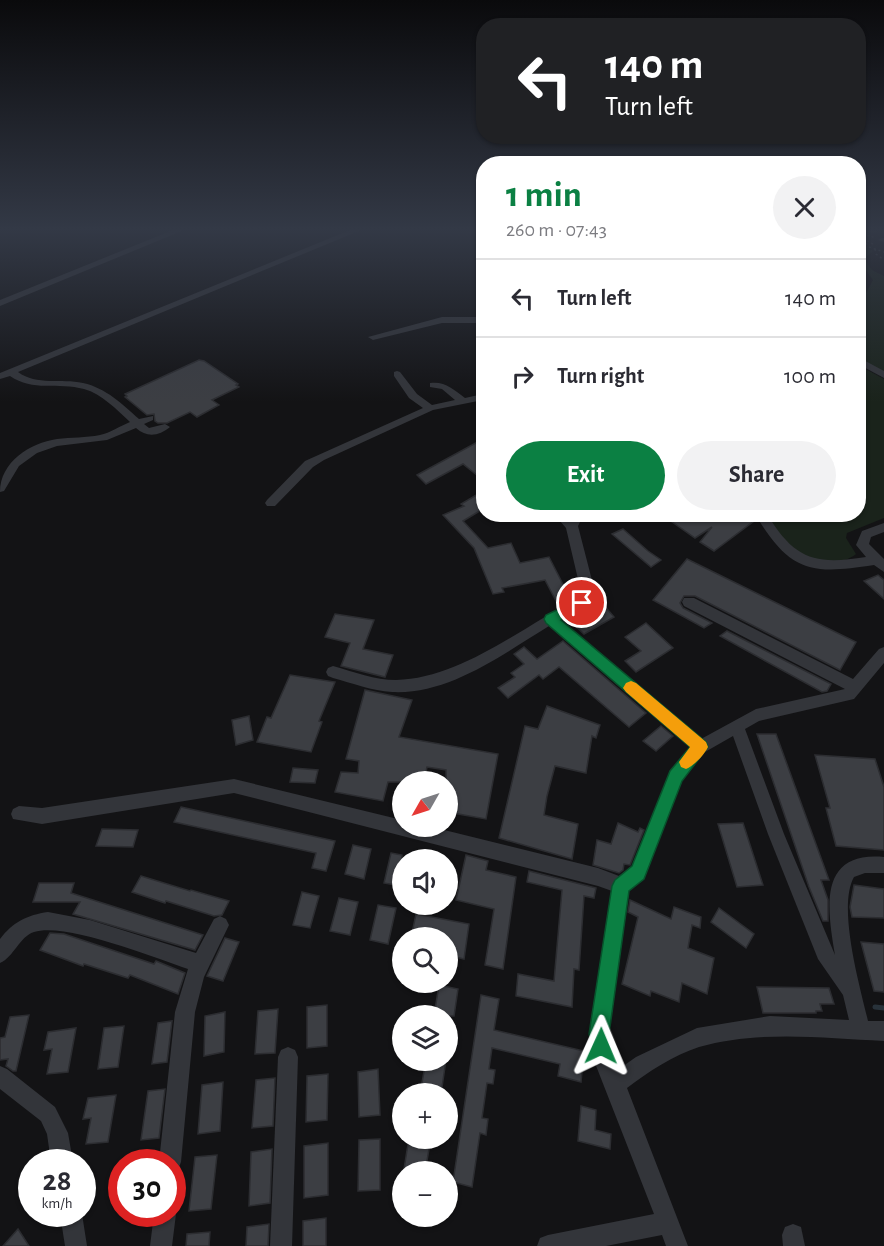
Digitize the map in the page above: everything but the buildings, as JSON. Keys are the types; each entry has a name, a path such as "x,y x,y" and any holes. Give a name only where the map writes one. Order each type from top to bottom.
{"street":[{"path":"0,303 42,286"},
{"path":"0,376 220,286"},
{"path":"377,339 422,328 438,321 476,320"},
{"path":"438,321 450,329"},
{"path":"866,365 884,375"},
{"path":"11,372 27,382 93,388 143,421 149,432 165,427"},
{"path":"397,374 413,396 430,408"},
{"path":"434,385 445,387 461,400"},
{"path":"271,503 314,460 430,408 476,398"},
{"path":"0,488 15,464 33,451 55,443 103,438 143,421"},
{"path":"333,672 393,686 410,686 456,672 582,603 588,592 575,522"},
{"path":"766,522 778,544 798,558 831,567 880,564"},
{"path":"880,564 862,545 866,534 884,527"},
{"path":"689,602 857,688"},
{"path":"550,619 700,747"},
{"path":"677,1246 666,1223 615,1084 603,1058 599,1034 621,886 638,872 676,776 700,747 735,726 773,710 849,695 884,653"},
{"path":"735,726 827,959 852,991"},
{"path":"19,814 42,816 234,786 598,877 621,886"},
{"path":"861,1030 845,962 838,892 841,880 849,871 864,863 884,865"},
{"path":"0,954 16,934 33,923 72,923 201,964"},
{"path":"171,1149 185,1012 195,975 220,925"},
{"path":"615,1084 643,1064 697,1038 770,1026 884,1031"},
{"path":"281,1246 288,1058"},
{"path":"0,1076 48,1113 57,1133 60,1149"},
{"path":"548,1246 666,1223"},
{"path":"73,1227 76,1246"},
{"path":"161,1246 163,1227"}],"shaded area":[{"path":"870,286 884,286 884,373 866,363 866,293"},
{"path":"866,369 884,379 884,518 847,533 846,538 856,554 839,561 828,562 807,558 789,548 769,522 866,522"}],"waterway":[{"path":"875,1007 884,1008"}],"slow traffic":[{"path":"631,688 700,747 686,762"}],"route":[{"path":"582,603 550,619 700,747 676,776 638,872 621,886 599,1034 601,1046"}]}
